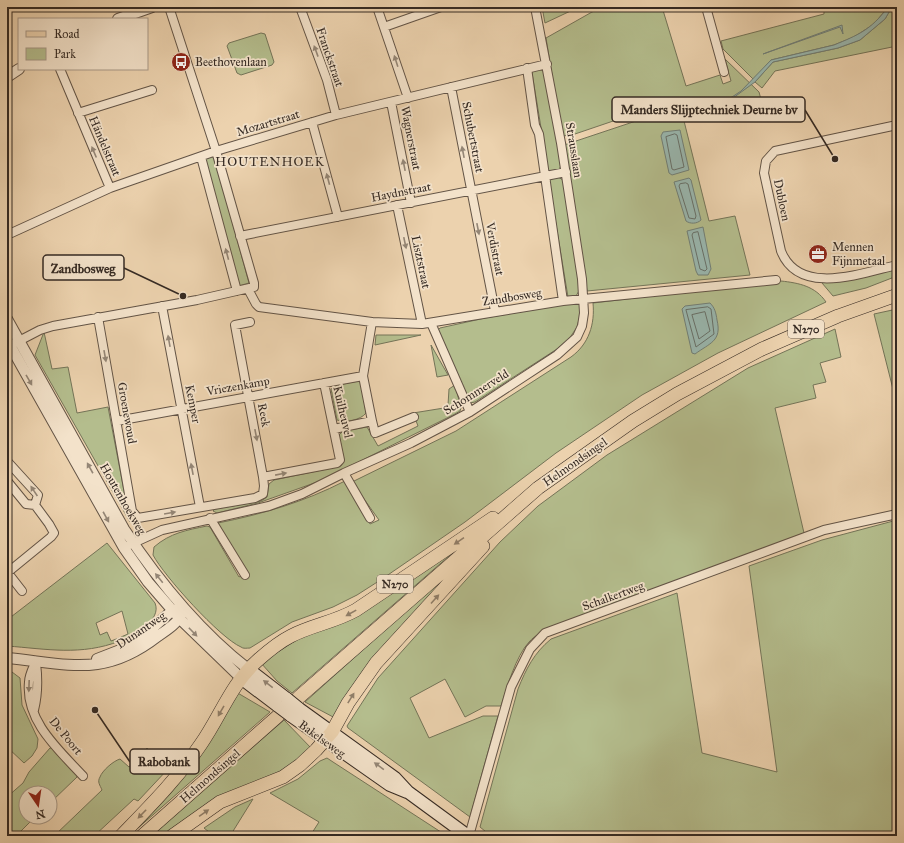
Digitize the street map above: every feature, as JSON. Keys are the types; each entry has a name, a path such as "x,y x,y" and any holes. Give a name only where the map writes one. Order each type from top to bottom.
{"main road":[{"name":"Helmondsingel","path":"142,836 538,488 633,421 718,371 814,326 897,295"},
{"name":"N270","path":"120,836 166,789 187,764 202,743 245,673 274,647 291,636 341,618 356,610 538,488"},
{"name":"N270","path":"172,836 220,802 283,777 300,765 328,737 348,703 368,674 485,543 494,526"},
{"name":"Bakelseweg","path":"245,673 390,785 408,792 468,836"}],"street":[{"path":"121,18 152,7"},
{"path":"11,344 40,330 53,326 253,288 254,283 216,151 169,7"},
{"name":"Franckstraat","path":"300,7 327,80 336,115"},
{"path":"377,7 408,98"},
{"path":"384,27 441,7"},
{"name":"Strausslaan","path":"536,7 566,172 584,298"},
{"path":"706,7 724,72"},
{"name":"Mozartstraat","path":"7,235 110,188 216,151 336,115 547,64"},
{"path":"527,68 545,176 563,301"},
{"path":"7,77 18,70"},
{"name":"Händelstraat","path":"60,70 110,188"},
{"name":"Schubertstraat","path":"451,87 471,191"},
{"name":"Händelstraat","path":"78,113 152,90"},
{"name":"Wagnerstraat","path":"392,102 411,203"},
{"path":"312,122 338,217"},
{"name":"Dubloen","path":"897,125 775,151 766,161 764,173 781,251 784,260 792,268 814,278 829,280 897,265"},
{"path":"201,157 237,292"},
{"name":"Haydnstraat","path":"240,236 566,172"},
{"name":"Verdistraat","path":"471,191 495,311"},
{"name":"Lisztstraat","path":"397,205 422,324"},
{"name":"Zandbosweg","path":"248,289 259,307 372,322 422,324 495,311 584,298 776,280"},
{"name":"Schommerveld","path":"124,548 133,542 162,530 282,501 302,494 344,473 411,444 470,412 567,348 580,331 584,313 584,298"},
{"name":"Kemper","path":"162,306 200,507"},
{"name":"Groenewoud","path":"98,317 133,514 141,518 200,507"},
{"name":"Houtenhoekweg","path":"7,319 11,344 124,548 148,582 180,619 245,673"},
{"name":"Reek","path":"250,322 235,325 263,477"},
{"path":"372,322 363,376 375,434 414,416"},
{"path":"431,323 470,412"},
{"name":"Houtenhoekweg","path":"11,344 145,560 184,608 245,673"},
{"name":"Vriezenkamp","path":"117,421 363,376"},
{"name":"Kuilheuvel","path":"263,477 337,463 340,460 339,448 324,382"},
{"path":"334,429 372,421"},
{"path":"7,461 16,472 21,474 38,495 35,505"},
{"path":"16,472 8,482 26,504 35,505 50,524 54,533 7,573 22,591"},
{"path":"344,473 370,518"},
{"path":"200,507 260,496 264,490 263,477"},
{"name":"Schalkertweg","path":"468,836 511,687 530,649 545,633 824,530 897,514"},
{"path":"210,518 245,575"},
{"name":"Dunantweg","path":"76,665 105,657 133,645 173,610 184,608"},
{"name":"Dunantweg","path":"7,658 91,666 123,658 156,638 180,619 184,608"},
{"name":"De Poort","path":"36,661 38,678 37,700 34,710 36,718 47,736 83,776"}],"green space":[{"path":"542,7 579,7 545,23"},
{"path":"604,7 662,7 686,86 720,75 723,84 731,81 725,59 759,92 762,103 684,121 709,221 735,216 750,275 587,291 564,145 681,106 678,99 572,135 562,136 546,38 592,12"},
{"path":"824,7 888,7 874,24 854,37 834,45 771,60 754,80 723,49 721,41 824,14"},
{"path":"892,7 896,7 897,10 897,46 775,71 762,88 755,82 773,62 838,48 860,40 885,19"},
{"path":"261,33 265,34 274,62 272,65 241,75 237,73 227,46 229,43"},
{"path":"541,69 546,72 561,166 557,172 551,173 548,170 532,73"},
{"path":"214,155 249,283 238,286 203,158"},
{"path":"558,177 563,180 580,289 576,296 568,297 549,182"},
{"path":"897,268 897,276 866,288 833,296 822,283"},
{"path":"781,281 806,286 817,292 826,302 718,353 642,395 556,453 465,522 382,579 357,595 333,607 292,622 250,648 243,648 220,632 193,606 168,577 153,555 154,547 166,538 207,526 210,527 239,577 246,573 218,526 218,523 251,516 299,501 345,481 370,524 379,520 352,482 456,431 571,357 582,346 590,333 593,318 593,303"},
{"path":"577,302 582,308 577,327 569,339 557,349 475,402 470,403 438,330 440,328 485,318"},
{"path":"897,309 897,405 874,314"},
{"path":"835,329 841,357 820,363 826,382 813,385 816,398 775,408 804,533 540,633 529,642 520,655 512,672 501,706 486,706 465,717 445,679 410,698 429,738 483,716 498,716 470,817 348,728 347,726 378,678 500,542 538,506 607,455 748,368"},
{"path":"44,332 52,369 68,367 77,413 108,407 130,522 35,355"},
{"path":"376,335 421,335 375,345"},
{"path":"431,345 448,375 437,377"},
{"path":"358,381 361,382 366,413 353,420 337,420 331,389 334,386"},
{"path":"455,385 461,408 460,411 455,414 320,481 258,503 217,513 213,511 215,509 261,501 267,497 269,484 274,480 341,466 344,460 339,435 343,431 367,427 378,446 418,426 413,413 444,408 448,405 449,389"},
{"path":"897,520 897,836 491,836 480,827 518,689 527,668 545,644 551,639 677,593 702,753 777,772 749,566 822,540"},
{"path":"480,529 292,693 277,681 261,663 307,633"},
{"path":"107,543 155,603 155,615 151,621 146,626 123,640 121,637 128,634 122,611 96,623 100,635 107,632 111,641 119,638 120,641 92,649 50,650 7,646 7,620"},
{"path":"453,569 335,718 305,702"},
{"path":"7,671 12,672 20,678 22,705 38,739 37,748 32,756 24,763 7,747"},
{"path":"236,692 270,712 129,836"},
{"path":"284,720 312,749 302,759 166,836 151,836"},
{"path":"50,748 54,748 77,775 77,777 58,795 58,785 21,785 29,772"},
{"path":"147,748 168,769 138,801 134,799 94,836 54,836 102,790 99,784 99,779 108,766 120,759 129,767"},
{"path":"327,758 447,836 310,836 319,822 270,793 298,779 320,761"},
{"path":"18,787 18,825 27,825 16,836 7,836 7,797"},
{"path":"253,799 230,836 214,836 204,828 235,807"}],"water":[{"path":"888,7 892,7 885,19 860,40 838,48 773,62 755,82 733,98 696,110 697,108 732,97 741,91 771,60 834,45 857,35 876,21"},
{"path":"842,25 843,34 840,27 763,54"},
{"path":"680,130 689,170 672,175 669,173 661,136 663,132"},
{"path":"689,178 691,180 701,220 694,223 689,223 686,221 674,182"},
{"path":"703,227 711,269 708,275 698,275 687,231"},
{"path":"710,303 716,313 718,333 714,341 695,354 692,353 682,309 685,306"}],"place":[{"name":"Beethovenlaan","path":"181,62"},
{"name":"Manders Slijptechniek Deurne bv","path":"835,159"},
{"name":"Mennen Fijnmetaal","path":"818,254"},
{"name":"Zandbosweg","path":"183,296"},
{"name":"Rabobank","path":"95,710"}],"district":[{"name":"HOUTENHOEK","path":"270,162"}]}
